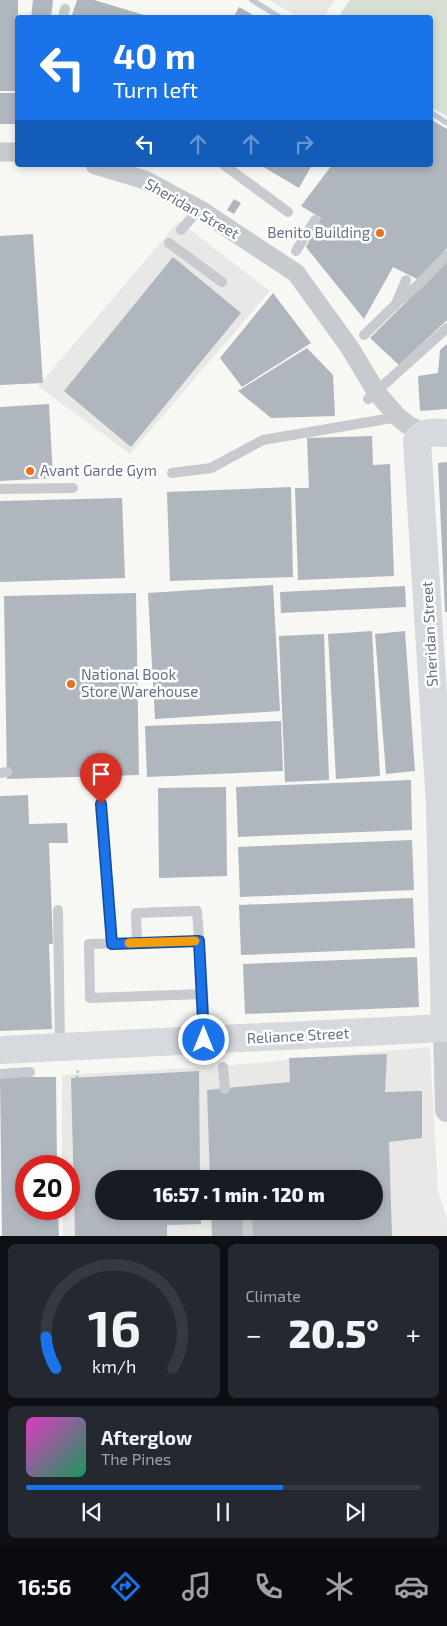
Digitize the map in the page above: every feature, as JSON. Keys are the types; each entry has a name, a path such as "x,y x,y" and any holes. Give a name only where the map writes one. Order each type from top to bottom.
{"main road":[{"name":"Sheridan Street","path":"430,436 426,504 444,805 446,1028"},
{"name":"Reliance Street","path":"0,1050 69,1057 204,1040 446,1028"}],"street":[{"path":"0,152 15,152"},
{"name":"Sheridan Street","path":"102,167 145,180 199,209 283,266 296,272 350,348 372,396 392,418 430,436"},
{"name":"Sheridan Street","path":"446,1028 447,1110"}],"lane":[{"path":"227,167 288,212"},
{"path":"180,230 199,209"},
{"path":"296,250 314,220"},
{"path":"170,243 222,282"},
{"path":"364,335 447,255"},
{"path":"396,304 406,280"},
{"path":"372,396 447,328"},
{"path":"172,473 211,468 263,440 392,418"},
{"path":"0,489 72,488"},
{"path":"101,804 112,944"},
{"path":"58,910 69,1057"},
{"path":"137,943 136,912 197,911 204,1040"},
{"path":"199,941 89,944 90,998 203,994"},
{"path":"0,1074 30,1072"},
{"path":"224,1072 225,1089"},
{"path":"247,1220 248,1236"}],"path":[{"path":"69,1057 77,1078"}],"shaded area":[{"path":"269,0 335,0 325,15 295,15"},
{"path":"350,0 447,0 447,116 433,109 433,15 339,15"},
{"path":"179,221 270,291 130,454 38,386"},
{"path":"430,1047 438,1191 447,1219 447,1236 63,1236 63,1220 80,1220 80,1155 62,1155 62,1075 210,1067"}],"building":[{"path":"0,0 18,0 18,15 15,15 15,91 0,91"},
{"path":"33,0 53,0 51,15 31,15"},
{"path":"77,0 94,0 144,15 72,15"},
{"path":"239,7 253,15 235,15"},
{"path":"0,93 15,93 15,124 0,124"},
{"name":"Benito Building","path":"433,121 447,129 447,248 419,280 393,267 364,319 306,247 321,218 301,206 330,167 433,167"},
{"path":"263,167 311,167 299,188"},
{"path":"234,199 241,203 234,214 227,210"},
{"path":"33,234 43,383 0,385 0,236"},
{"path":"173,257 241,313 131,447 64,391"},
{"path":"447,261 447,320 399,365 370,338"},
{"path":"273,293 311,343 242,387 220,358"},
{"path":"447,344 447,409 420,411 418,376 438,373 440,350"},
{"path":"307,348 333,375 335,416 271,418 238,391"},
{"path":"49,404 53,478 0,481 0,407"},
{"path":"372,436 373,465 390,464 394,576 298,580 295,488 309,488 307,438"},
{"path":"447,462 447,612 445,612 438,463"},
{"path":"291,487 293,577 170,581 167,492"},
{"path":"122,498 125,578 0,582 0,501"},
{"path":"273,585 280,711 155,719 148,593"},
{"path":"405,586 406,607 281,613 280,592"},
{"name":"National Book Store Warehouse","path":"136,593 139,775 7,779 4,596"},
{"path":"372,631 380,776 336,779 328,634"},
{"path":"405,631 415,771 386,774 375,634"},
{"path":"324,634 329,780 285,782 279,636"},
{"path":"281,721 283,771 147,777 145,726"},
{"path":"411,780 412,830 238,837 236,787"},
{"path":"226,787 227,876 159,878 158,788"},
{"path":"28,795 29,824 67,823 68,843 49,843 53,944 49,944 52,1029 0,1031 0,796"},
{"path":"412,840 414,890 240,897 238,847"},
{"path":"413,898 415,948 241,955 239,905"},
{"path":"417,957 419,1007 245,1014 243,964"},
{"path":"387,1054 385,1092 422,1091 422,1138 389,1142 392,1236 212,1236 211,1220 383,1220 383,1170 210,1170 207,1090 290,1082 289,1058"},
{"path":"199,1071 200,1170 95,1170 95,1220 201,1220 201,1224 167,1225 167,1236 75,1236 75,1220 80,1220 80,1155 73,1155 71,1078"},
{"path":"0,1077 56,1077 57,1155 15,1155 15,1220 58,1220 59,1236 2,1236"}],"waterway":[{"path":"252,0 276,15"},
{"path":"433,114 447,123"}],"slow traffic":[{"path":"129,943 195,941"}],"place":[{"name":"Benito Building","path":"380,233"},
{"name":"Avant Garde Gym","path":"30,471"},
{"name":"National Book Store Warehouse","path":"71,684"}],"route":[{"path":"101,804 112,944 199,941 204,1007 204,1040"}]}
